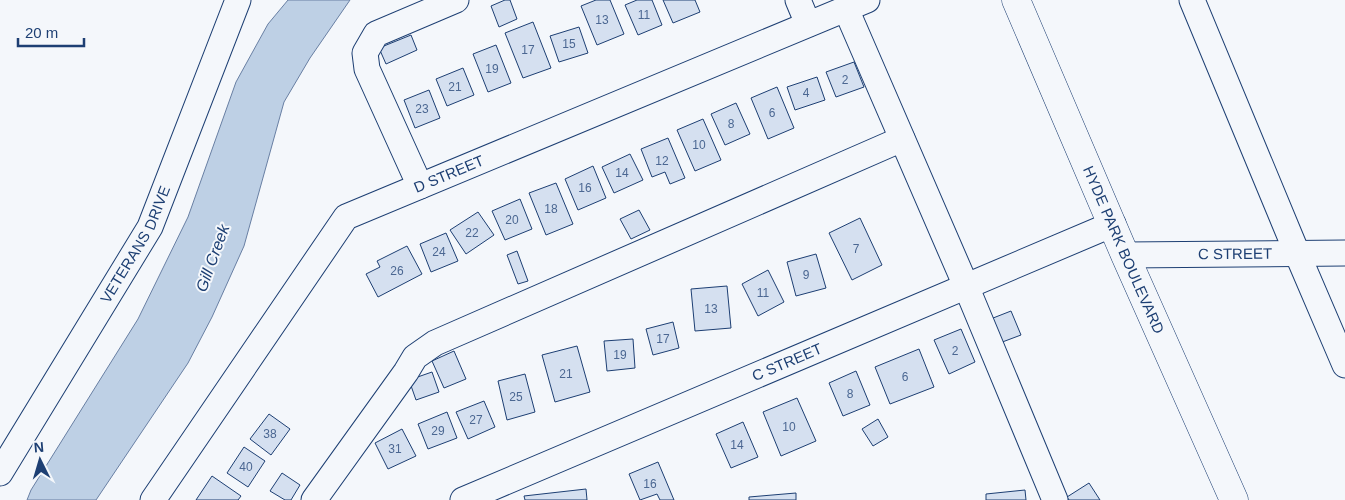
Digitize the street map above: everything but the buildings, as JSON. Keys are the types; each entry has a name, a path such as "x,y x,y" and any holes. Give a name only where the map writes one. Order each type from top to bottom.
{"main road":[{"name":"HYDE PARK BOULEVARD","path":"1016,0 1125,254 1234,500"}],"street":[{"name":"VETERANS DRIVE","path":"0,473 150,226 238,0"},
{"path":"420,186 367,69 365,53 376,34 456,0"},
{"path":"798,0 808,24"},
{"path":"1192,0 1345,365"},
{"path":"856,4 902,139 966,286 1054,500"},
{"name":"D STREET","path":"153,500 346,217 856,4"},
{"path":"314,500 415,357 435,343 902,139"},
{"name":"C STREET","path":"463,500 1113,224"},
{"name":"C STREET","path":"1125,254 1345,253"}],"water":[{"name":"Gill Creek","path":"288,0 350,0 310,58 284,102 244,246 212,317 188,363 96,500 27,500 31,490 138,319 188,217 236,82 268,24"}]}
